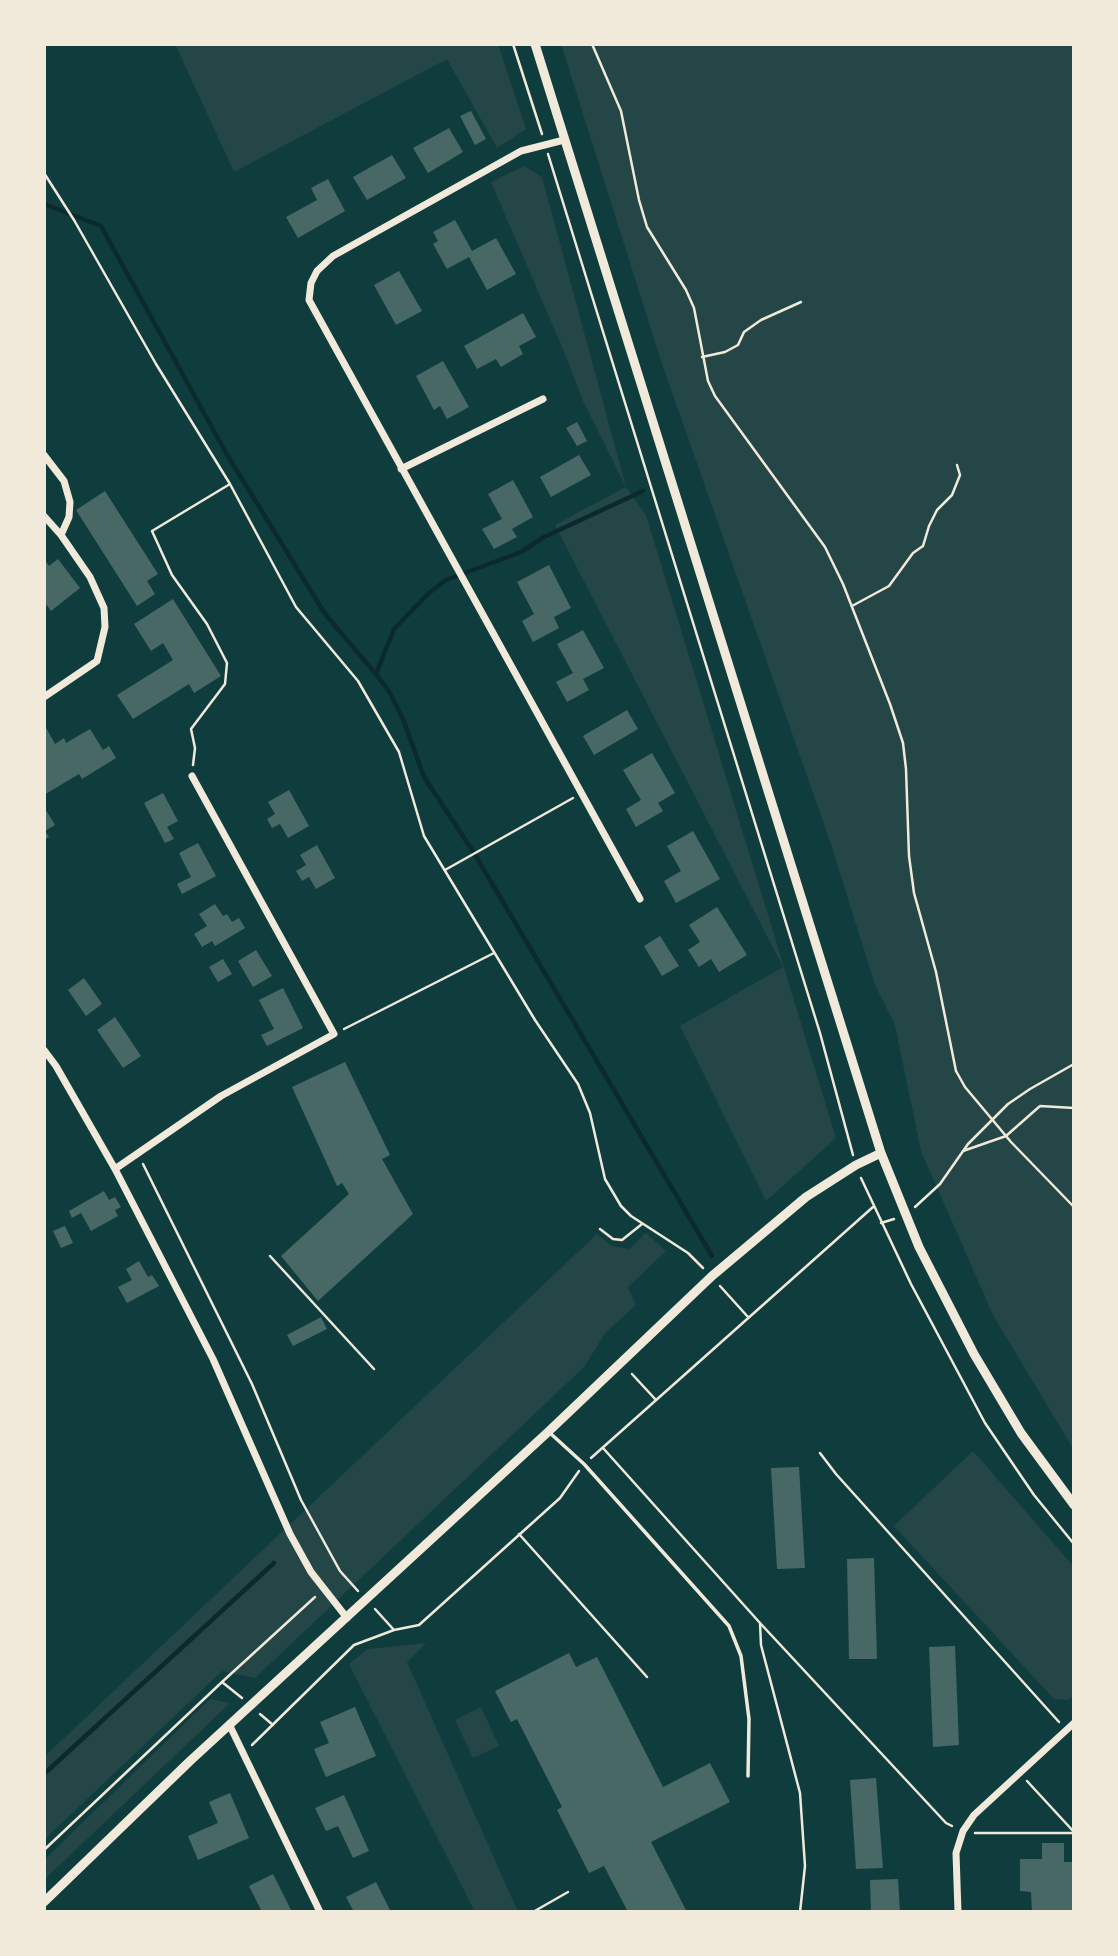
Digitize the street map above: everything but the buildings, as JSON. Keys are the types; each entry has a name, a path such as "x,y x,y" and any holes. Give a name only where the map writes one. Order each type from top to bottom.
{"street":[{"path":"535,44 881,1153 919,1247 997,1395 1028,1443 1074,1505"},
{"path":"564,140 521,151 332,256 317,271 310,300 640,900"},
{"path":"401,469 542,399"},
{"path":"44,455 64,481 70,502 69,517 61,535"},
{"path":"44,516 61,535 90,577 104,608 105,627 97,661 44,697"},
{"path":"115,1169 221,1097 334,1034 192,776"},
{"path":"44,1050 56,1066 115,1169 214,1359 290,1534 311,1572 347,1618"},
{"path":"44,1902 190,1761 548,1432 712,1276 806,1197 845,1171 881,1153"},
{"path":"958,1912 956,1853 963,1831 974,1815 1074,1723"},
{"path":"230,1726 320,1912"}],"lane":[{"path":"548,1432 584,1464 729,1626 741,1656 750,1719 748,1776"}],"path":[{"path":"592,44 621,111 639,200 648,227 694,308 708,381 715,396 825,547 872,653 903,743 909,856 914,893 936,972 956,1071 965,1087 1006,1136 1074,1207"},
{"path":"44,173 230,484 296,607 358,681 399,752 424,836 578,1084 590,1113 605,1178 621,1206 642,1224 688,1254 712,1276 748,1317"},
{"path":"702,357 725,352 738,345 744,332 761,320 801,302"},
{"path":"852,606 889,586 913,553 923,546 937,510 952,495 960,475 957,465"},
{"path":"192,776 195,748 191,729 225,684 226,663 207,624 172,575 152,531 230,484"},
{"path":"445,870 582,793"},
{"path":"334,1034 495,952"},
{"path":"905,1213 922,1202 940,1184 963,1151 992,1119 1030,1089 1074,1064"},
{"path":"963,1151 1006,1136 1040,1106 1074,1108"},
{"path":"137,1152 252,1384 300,1500 340,1572 394,1630"},
{"path":"242,1754 354,1645 394,1630 419,1625 560,1498 584,1464 873,1207"},
{"path":"600,1229 613,1240 622,1240 642,1224"},
{"path":"270,1256 374,1369"},
{"path":"632,1374 656,1400"},
{"path":"603,1448 760,1623 946,1823 963,1831 984,1834 1074,1833"},
{"path":"820,1453 1067,1730"},
{"path":"519,1534 647,1677"},
{"path":"44,1850 324,1588"},
{"path":"760,1623 761,1644 800,1793 806,1866 800,1912"},
{"path":"222,1682 272,1725"},
{"path":"1020,1773 1074,1833"},
{"path":"533,1912 568,1892"}],"shaded area":[{"path":"175,44 498,44 526,129 497,148 447,59 234,172"},
{"path":"561,44 1074,44 1074,1450 993,1315 921,1151 895,1025 875,985 831,844 661,361"},
{"path":"524,166 542,177 626,487 583,401 491,182"},
{"path":"626,487 646,515 836,1138 766,1201 680,1026 783,967 555,525"},
{"path":"646,1233 666,1251 628,1287 636,1305 606,1332 584,1367 255,1678 222,1671 44,1840 44,1757 597,1234 612,1246 629,1249"},
{"path":"973,1451 1074,1567 1074,1695 1069,1700 1054,1699 894,1526"},
{"path":"426,1643 407,1662 518,1912 475,1912 349,1664 368,1649"},
{"path":"210,1699 230,1703 44,1880 44,1860"},
{"path":"481,1707 499,1746 473,1758 455,1720"}],"waterway":[{"path":"44,204 101,226 226,453 325,614 390,693 403,719 424,777 474,853 712,1256"},
{"path":"376,674 394,629 429,593 446,580 521,552 544,537 643,491"},
{"path":"44,1774 274,1563"}]}
